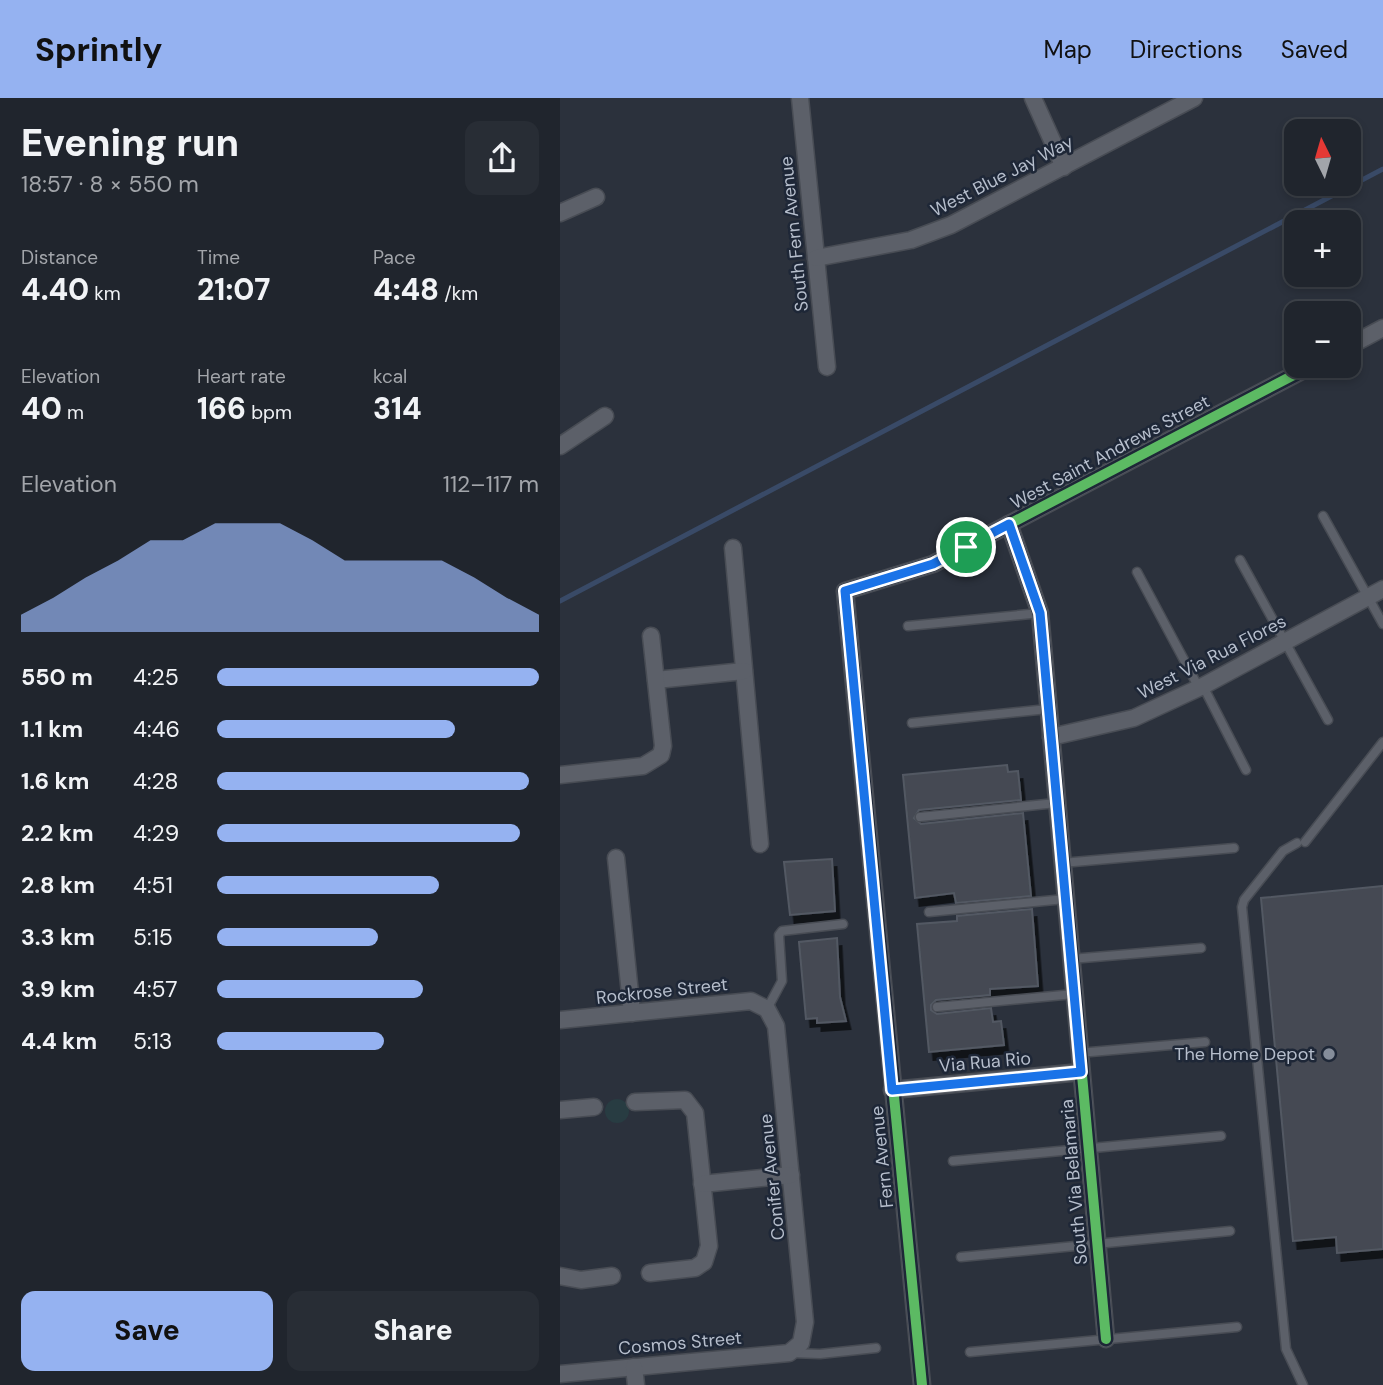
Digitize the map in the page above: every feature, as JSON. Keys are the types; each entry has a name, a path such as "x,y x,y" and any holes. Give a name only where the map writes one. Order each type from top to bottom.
{"street":[{"name":"South Fern Avenue","path":"800,98 827,367"},
{"path":"1033,98 1064,167"},
{"name":"West Blue Jay Way","path":"816,258 911,240 951,225 1194,98"},
{"path":"560,213 596,197"},
{"path":"1361,340 1383,328"},
{"name":"West Saint Andrews Street","path":"845,591 933,564 1288,378"},
{"path":"560,446 606,416"},
{"name":"South Via Belamaria","path":"1009,524 1040,613 1106,1339"},
{"path":"733,548 760,844"},
{"name":"West Via Rua Flores","path":"1051,737 1134,718 1201,687 1383,589"},
{"name":"Fern Avenue","path":"845,591 922,1385"},
{"path":"560,775 643,766 661,755 663,746 651,636"},
{"path":"656,680 744,671"},
{"path":"617,858 632,1013"},
{"name":"Rockrose Street","path":"560,1020 751,1001 766,1009"},
{"name":"Conifer Avenue","path":"766,1009 776,1026 805,1322 795,1348"},
{"name":"Via Rua Rio","path":"892,1090 1081,1072"},
{"path":"635,1102 676,1099 689,1104 697,1123 709,1247 704,1262 695,1268 650,1273"},
{"path":"560,1110 594,1107"},
{"path":"702,1184 791,1175"},
{"path":"560,1276 581,1280 612,1276"},
{"name":"Cosmos Street","path":"560,1374 795,1348"},
{"path":"621,1385 627,1368"},
{"path":"627,1368 636,1385"}],"lane":[{"path":"1323,516 1383,624"},
{"path":"1240,560 1328,720"},
{"path":"1137,572 1246,770"},
{"path":"908,626 1040,613"},
{"path":"912,723 1048,709"},
{"path":"1303,1385 1286,1349 1242,907 1244,900 1283,851 1301,843 1383,742"},
{"path":"920,817 1056,803"},
{"path":"1062,863 1234,848"},
{"path":"929,912 1065,899"},
{"path":"766,1009 782,981 779,934 782,931 843,924"},
{"path":"1071,959 1201,948"},
{"path":"937,1007 1074,994"},
{"path":"1079,1053 1205,1042"},
{"path":"953,1161 1221,1136"},
{"path":"961,1257 1230,1231"},
{"path":"970,1352 1237,1327"},
{"path":"795,1348 820,1354 876,1348"}],"shaded area":[{"path":"617,1099 625,1103 629,1111 625,1119 617,1123 609,1119 605,1111 609,1103"}],"building":[{"path":"1007,765 1008,772 1018,771 1021,800 919,810 914,818 921,824 1023,813 1031,896 956,903 954,893 915,898 903,775"},
{"path":"832,859 835,911 790,915 784,862"},
{"name":"The Home Depot","path":"1383,886 1383,1249 1337,1253 1336,1237 1293,1241 1261,898"},
{"path":"1032,909 1038,986 990,989 990,995 936,1000 931,1005 931,1010 937,1014 991,1008 993,1022 1001,1021 1004,1045 929,1052 917,924 957,921 957,916"},
{"path":"837,938 840,997 846,1021 817,1023 817,1018 806,1019 799,942"}],"waterway":[{"path":"560,601 1383,169"}],"cycle path":[{"path":"922,1385 845,591 933,564 1288,378"},
{"path":"1009,524 1040,613 1106,1339"}],"place":[{"name":"The Home Depot","path":"1329,1054"}],"route":[{"path":"1009,524 1040,613 1081,1072 892,1090 845,591 917,570 966,547 1009,524"}]}
